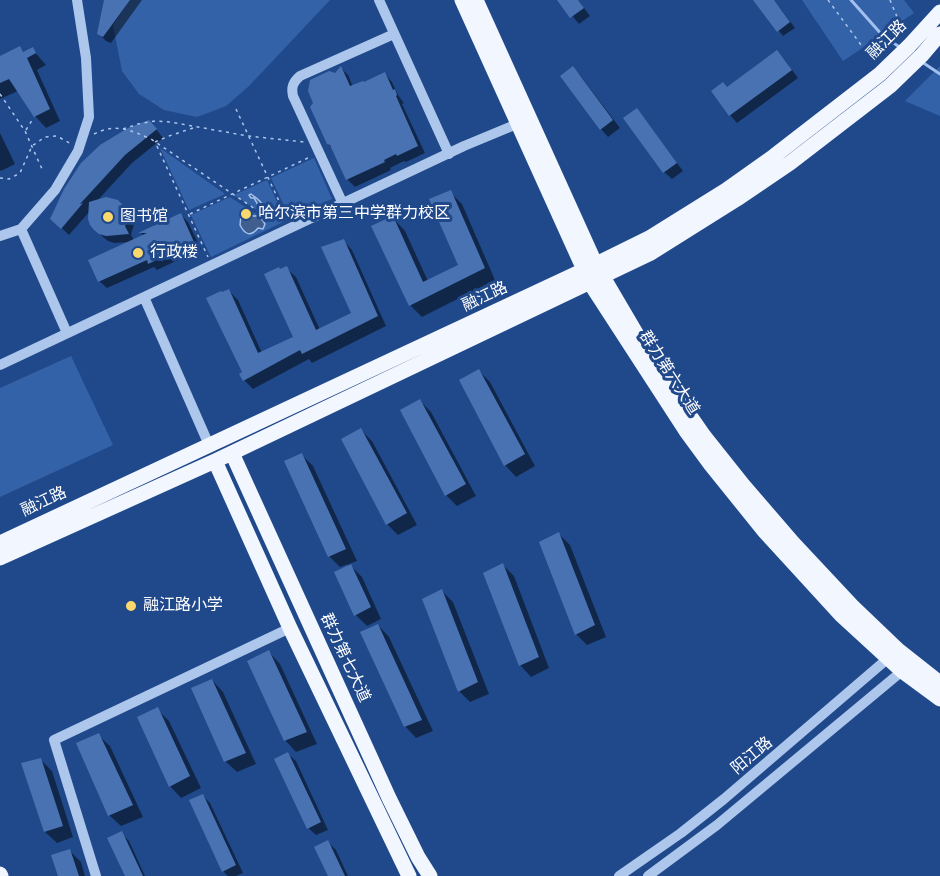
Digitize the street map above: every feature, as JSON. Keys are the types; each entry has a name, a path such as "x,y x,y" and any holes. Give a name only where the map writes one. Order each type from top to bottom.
{"main road":[{"name":"群力第六大道","path":"462,0 517,123 594,274 686,431 765,532 841,615 907,666 940,699"},
{"name":"群力第六大道","path":"476,0 594,274"},
{"name":"融江路","path":"0,558 232,453 594,274 726,190 774,156 880,74 940,12"},
{"name":"融江路","path":"0,543 209,446 594,274 651,254 737,200 790,163 890,86 940,34"},
{"name":"群力第七大道","path":"232,453 389,798 430,876"},
{"path":"215,461 290,628 409,876"},
{"name":"群力第六大道","path":"907,666 940,683"}],"street":[{"path":"0,236 21,229 55,190 81,142 89,117 86,58 77,0"},
{"path":"378,0 449,154"},
{"path":"343,204 293,96 292,85 300,76 394,34"},
{"path":"0,364 517,123"},
{"path":"21,229 67,333"},
{"path":"144,297 209,446"},
{"path":"96,876 54,740 290,628"},
{"name":"阳江路","path":"619,876 681,833 724,799 893,655"},
{"name":"阳江路","path":"648,876 717,825 907,666"}],"path":[{"path":"828,0 867,53"},
{"path":"890,0 900,24"},
{"path":"0,94 25,131 42,168"},
{"path":"236,108 292,228"},
{"path":"25,131 34,117"},
{"path":"122,129 155,121 170,122 317,148"},
{"path":"155,142 196,127"},
{"path":"0,178 9,179 20,173 32,146 45,137 57,136 74,145 97,132 113,128 122,129 132,131 155,142 258,211 286,217"},
{"path":"155,142 212,266"},
{"path":"189,214 268,177 317,148"}],"shaded area":[{"path":"130,0 330,0 249,86 226,106 197,117 164,110 139,94 122,71 113,25"},
{"path":"802,0 904,0 914,13 843,61"},
{"path":"940,66 940,116 905,101"},
{"path":"160,148 225,194 189,210"},
{"path":"314,158 332,199 290,218 271,178"},
{"path":"267,180 283,215 255,209 234,195"},
{"path":"251,194 262,203 261,218 265,224 263,229 258,228 248,234 240,225 241,216 244,212 258,216 259,210 254,198 249,195"},
{"path":"230,197 254,213 285,221 211,257 191,215"},
{"path":"71,356 113,445 0,497 0,388"}],"building":[{"path":"104,0 130,0 103,37 97,34"},
{"path":"557,0 578,0 584,8 570,18"},
{"path":"753,0 774,0 790,22 777,32"},
{"path":"20,46 23,52 33,47 36,53 27,58 50,109 34,117 9,79 0,83 0,56"},
{"path":"777,50 792,70 729,116 711,91 723,82 727,87"},
{"path":"341,66 350,86 385,72 393,90 395,89 418,146 397,156 396,154 384,160 385,162 346,180 310,107 313,103 308,91 310,80 329,71 335,73"},
{"path":"573,66 613,120 600,130 560,76"},
{"path":"637,108 677,163 663,173 623,118"},
{"path":"149,120 157,129 125,155 80,204 83,203 61,229 50,219 64,189 81,163 100,145 128,128"},
{"path":"451,190 485,268 409,306 371,226 394,218 423,282 458,265 429,199"},
{"name":"图书馆","path":"106,197 118,200 126,209 125,226 129,234 106,236 99,234 90,225 89,202"},
{"name":"行政楼","path":"181,213 194,242 148,264 147,260 98,282 88,260 147,233 138,233"},
{"path":"344,239 378,316 302,354 300,350 243,381 239,374 242,372 206,298 229,289 258,353 293,337 264,274 287,266 316,330 351,313 321,247"},
{"path":"479,369 525,454 504,466 459,380"},
{"path":"420,399 466,484 445,496 400,410"},
{"path":"361,428 407,513 386,525 341,439"},
{"path":"302,453 346,549 328,557 284,461"},
{"path":"559,532 595,625 575,635 539,542"},
{"path":"503,563 539,657 519,666 483,573"},
{"path":"351,564 371,607 354,616 334,572"},
{"path":"442,589 478,682 458,692 422,599"},
{"path":"378,624 422,720 404,727 360,632"},
{"path":"269,650 307,732 284,741 247,661"},
{"path":"212,679 246,753 224,762 191,688"},
{"path":"158,707 190,776 169,787 137,717"},
{"path":"99,733 133,805 108,816 76,743"},
{"path":"288,752 321,822 307,829 274,759"},
{"path":"41,758 63,826 44,832 21,763"},
{"path":"203,794 236,865 222,872 189,800"},
{"path":"122,831 143,876 125,876 107,838"},
{"path":"328,840 345,876 328,876 314,847"},
{"path":"70,849 79,876 58,876 51,855"}],"waterway":[{"path":"851,0 883,36 901,48"},
{"path":"922,62 940,74"}],"place":[{"name":"哈尔滨市第三中学群力校区","path":"246,214"},
{"name":"图书馆","path":"108,217"},
{"name":"行政楼","path":"138,253"},
{"name":"融江路小学","path":"131,606"}]}
